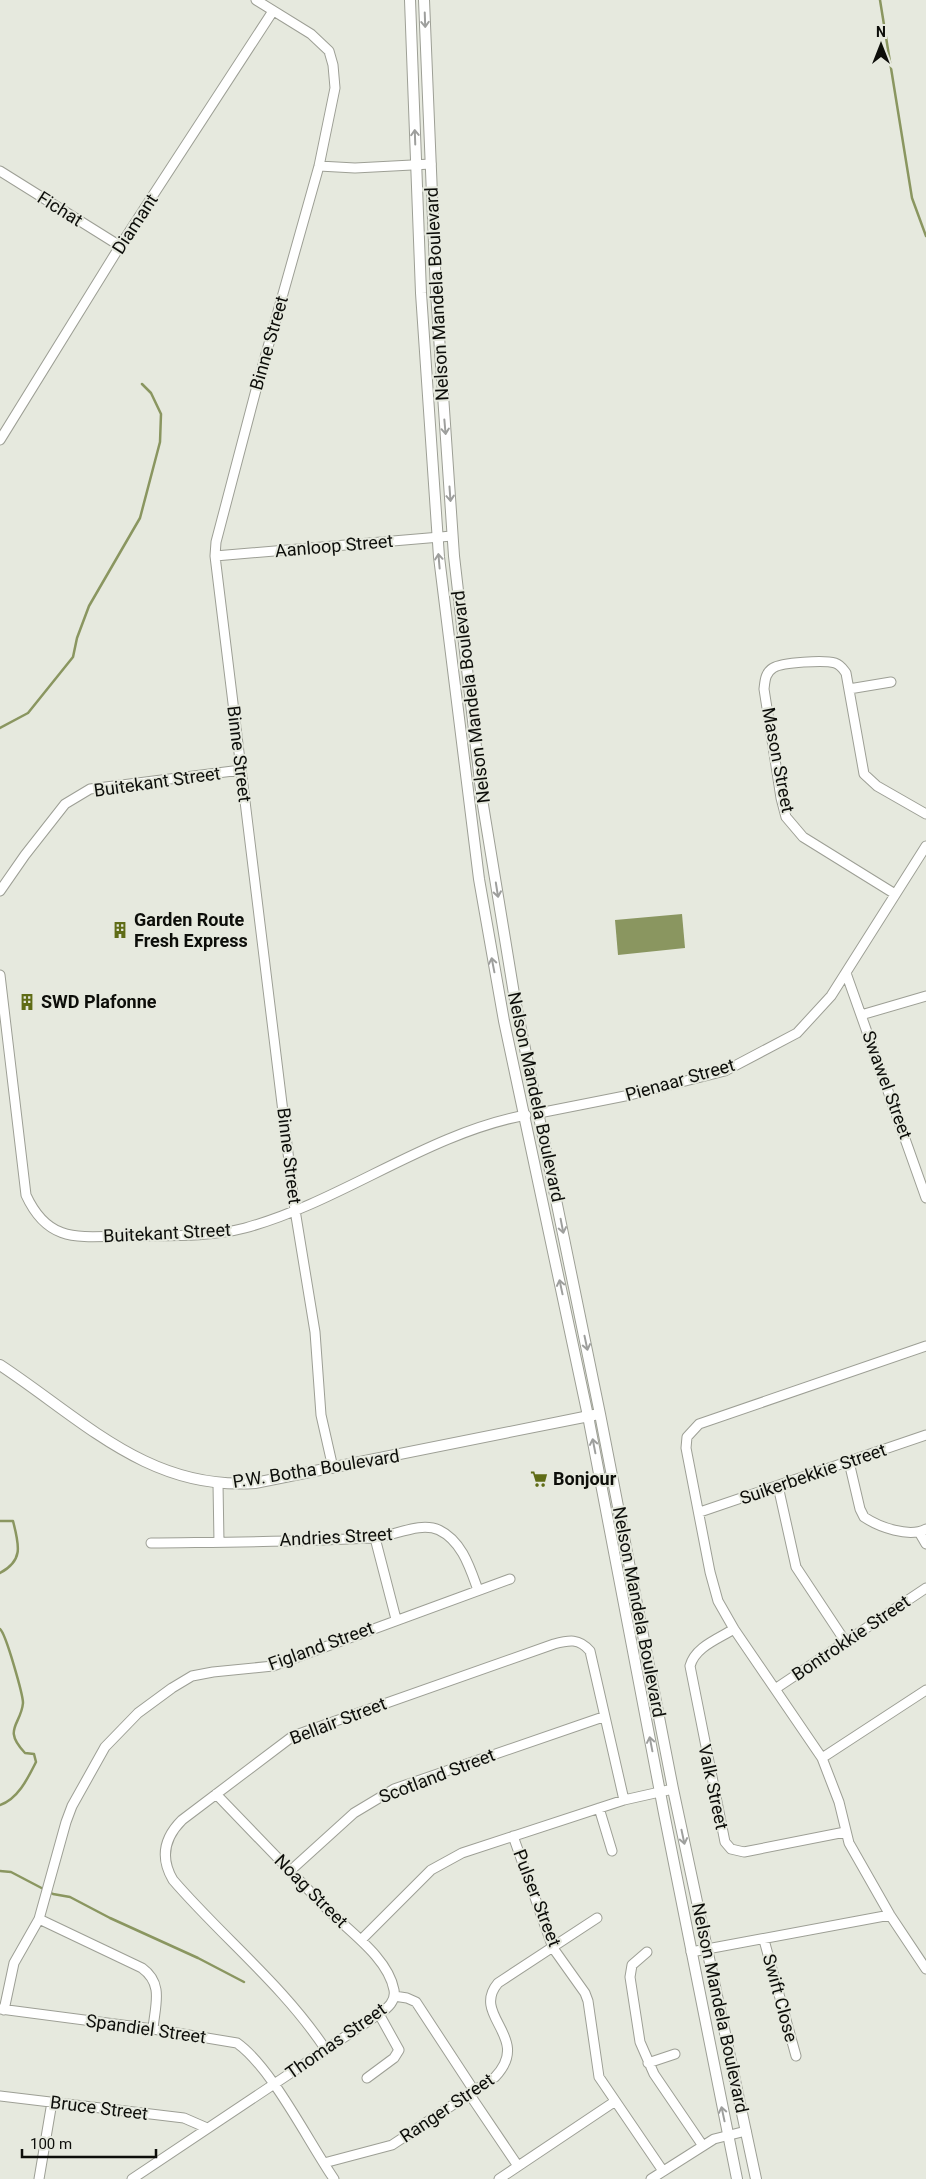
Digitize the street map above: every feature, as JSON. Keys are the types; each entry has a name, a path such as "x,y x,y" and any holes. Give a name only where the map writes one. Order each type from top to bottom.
{"street":[{"path":"256,0 273,11"},
{"name":"Nelson Mandela Boulevard","path":"410,0 422,303 437,538 479,879 504,1021 526,1116 588,1416 691,1952 737,2179"},
{"name":"Nelson Mandela Boulevard","path":"424,0 443,403 452,536 482,799 509,968 600,1414 673,1789 756,2179"},
{"name":"Binne Street","path":"273,11 311,34 329,51 334,65 335,88 319,166 257,386 216,542 215,556 295,1210 315,1332 321,1415 333,1468"},
{"name":"Diamant","path":"0,440 120,246 273,11"},
{"path":"319,166 355,168 431,164"},
{"name":"Fichat","path":"0,171 120,246"},
{"name":"Aanloop Street","path":"215,556 452,536"},
{"name":"Mason Street","path":"849,689 846,673 837,664 828,661 782,665 773,668 767,674 764,689 781,798 786,817 803,837 895,894"},
{"path":"891,682 849,689 864,774 877,786 926,814"},
{"name":"Buitekant Street","path":"0,891 65,804 90,789 241,770"},
{"name":"Pienaar Street","path":"539,1113 630,1096 725,1071 797,1033 822,1008 926,846"},
{"name":"Swawel Street","path":"846,973 926,1198"},
{"name":"Buitekant Street","path":"0,975 26,1195 42,1222 66,1236 170,1235 243,1228 295,1210 465,1132 498,1121 526,1116"},
{"path":"862,1015 926,996"},
{"path":"526,1116 539,1113"},
{"path":"557,1268 570,1266"},
{"path":"926,1346 698,1424 687,1437 686,1448 714,1588 734,1629 822,1758 839,1802 846,1832 858,1859 890,1915 926,1969"},
{"name":"P.W. Botha Boulevard","path":"0,1365 132,1456 170,1474 218,1484 255,1483 600,1414"},
{"name":"Suikerbekkie Street","path":"700,1512 926,1435"},
{"path":"849,1462 860,1509 864,1517 902,1531 922,1531 926,1544"},
{"path":"218,1484 219,1542"},
{"path":"778,1486 796,1567 845,1641"},
{"name":"Andries Street","path":"151,1543 375,1538 422,1528 438,1530 450,1538 464,1556 478,1590"},
{"path":"375,1538 396,1619"},
{"path":"613,1546 625,1544"},
{"name":"Figland Street","path":"2,2009 14,1962 39,1919 72,1806 105,1747 138,1713 192,1676 273,1666 396,1619 510,1579"},
{"name":"Bontrokkie Street","path":"776,1689 926,1588"},
{"name":"Valk Street","path":"734,1629 700,1649 692,1658 690,1666 725,1842 731,1849 744,1852 846,1832"},
{"path":"631,1640 643,1638"},
{"name":"Bellair Street","path":"326,2050 307,2021 182,1890 168,1870 165,1850 167,1839 172,1830 293,1736 564,1641 580,1641 590,1651 603,1717 624,1800"},
{"path":"822,1758 926,1690"},
{"name":"Scotland Street","path":"290,1871 354,1813 394,1789 603,1717"},
{"path":"361,1940 424,1877 444,1862 513,1836 624,1800 673,1789"},
{"name":"Noag Street","path":"216,1794 378,1959 388,1976 394,1996"},
{"path":"599,1808 612,1851"},
{"name":"Pulser Street","path":"513,1836 553,1948 585,1993 588,2001 596,2068 614,2102 663,2171"},
{"path":"691,1952 764,1940 890,1915"},
{"name":"Ranger Street","path":"324,2164 392,2145 473,2093 501,2071 507,2053 507,2040 490,2006 489,1999 492,1990 498,1983 597,1918"},
{"path":"39,1919 142,1968 152,1975 157,1989 153,2029"},
{"name":"Swift Close","path":"764,1940 796,2056"},
{"path":"647,1952 632,1965 630,1977 640,2042 648,2063 703,2146"},
{"path":"394,1996 416,2002 518,2166"},
{"name":"Thomas Street","path":"273,2084 379,2014 389,2006 394,1996"},
{"name":"Spandiel Street","path":"2,2009 153,2029 237,2043 247,2050 273,2084 334,2179"},
{"path":"367,2078 394,2058 399,2050 379,2014"},
{"path":"648,2063 675,2054"},
{"path":"132,2179 273,2084"},
{"name":"Bruce Street","path":"0,2096 184,2118 207,2128"},
{"path":"39,2179 52,2102"},
{"path":"498,2179 614,2102"},
{"path":"651,2179 703,2146 727,2135 746,2131"}],"shaded area":[{"path":"682,914 685,948 618,955 615,920"}],"waterway":[{"path":"880,0 912,198 926,236"},
{"path":"0,728 28,713 73,657 77,638 89,606 140,518 160,442 161,414 151,393 142,384"},
{"path":"0,1521 13,1521 18,1545 18,1551 13,1563 0,1573"},
{"path":"0,1629 10,1653 23,1703 15,1727 15,1738 25,1753 34,1754 36,1762 17,1793 0,1805"},
{"path":"0,1871 11,1872 53,1894 70,1897 244,1982"}],"place":[{"name":"Garden Route Fresh Express","path":"120,930"},
{"name":"SWD Plafonne","path":"27,1002"},
{"name":"Bonjour","path":"539,1479"}]}
